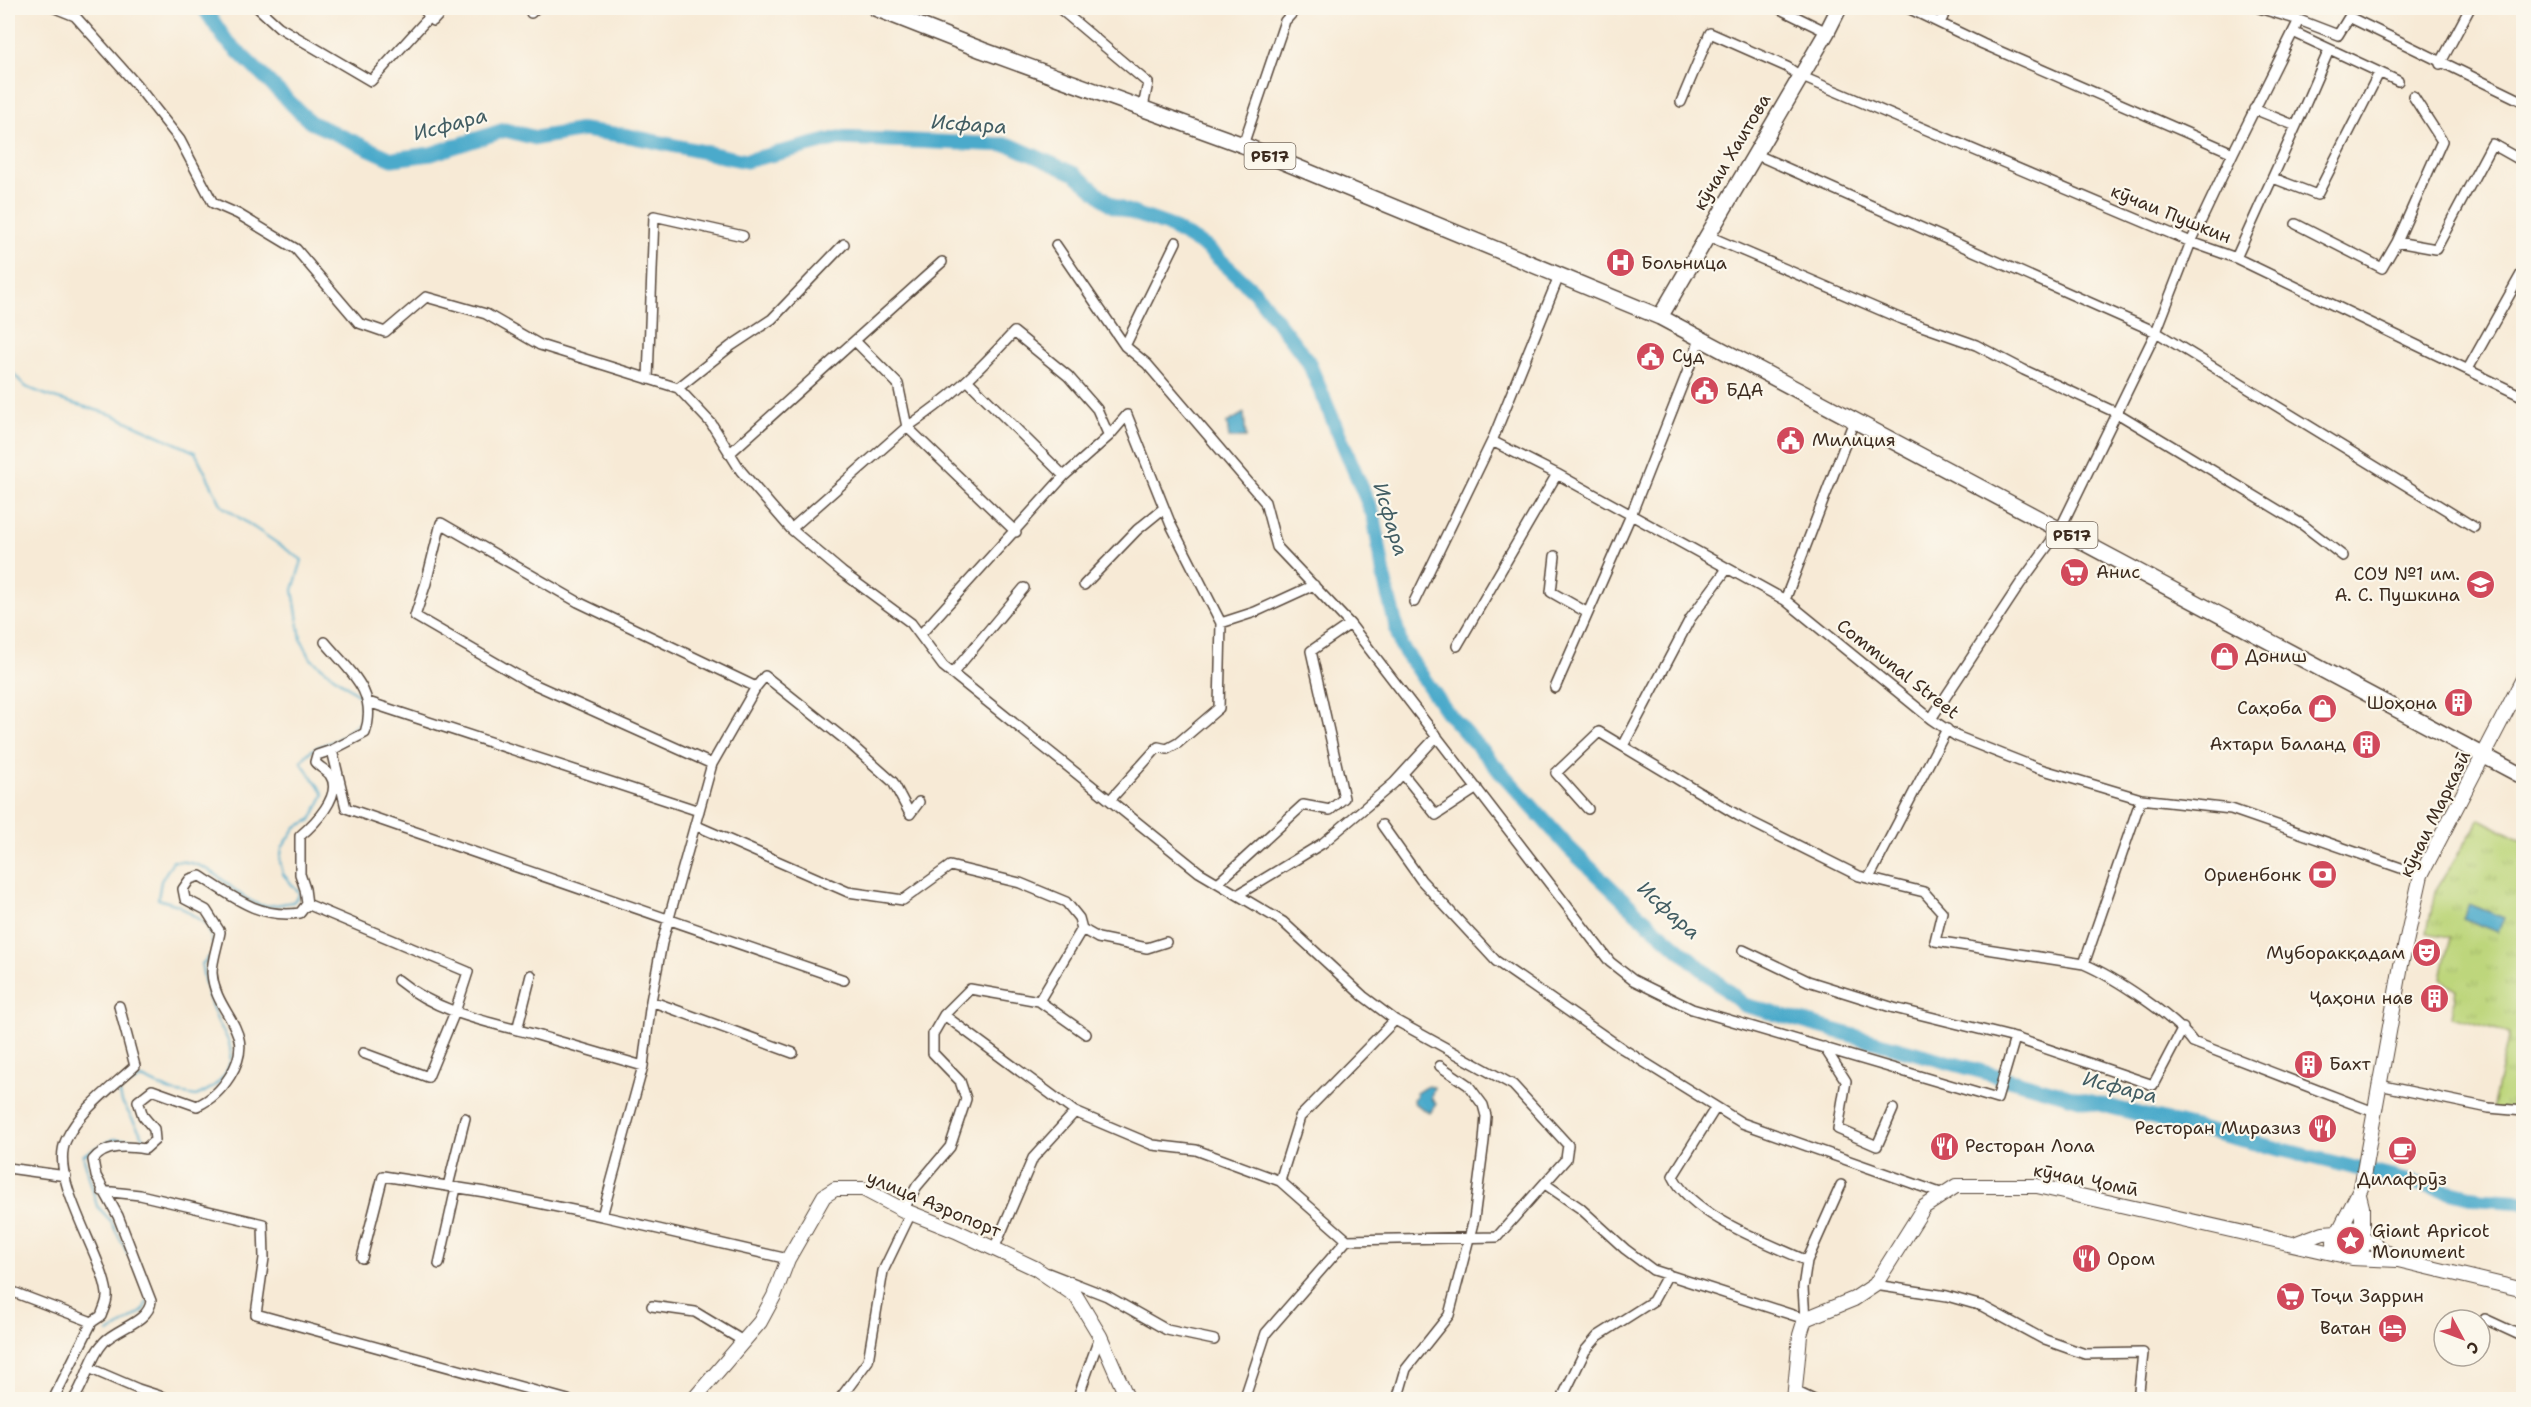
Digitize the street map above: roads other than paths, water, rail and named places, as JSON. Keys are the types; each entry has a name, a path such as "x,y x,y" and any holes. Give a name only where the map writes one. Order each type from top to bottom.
{"main road":[{"name":"РБ17","path":"875,8 1243,146 1660,317 2523,777"},
{"name":"кӯчаи Хаитова","path":"1660,317 1839,8"},
{"name":"кӯчаи Марказӣ","path":"2360,1191 2401,965 2421,875 2521,686"},
{"name":"кӯчаи Ҷомӣ","path":"1805,1319 1854,1299 1875,1285 1924,1206 1956,1186 2037,1186 2293,1245 2346,1256 2398,1260 2523,1290"},
{"name":"улица Аэропорт","path":"693,1400 765,1313 788,1259 824,1196 835,1189 863,1189 1035,1268 1076,1296 1100,1336 1128,1400"},
{"path":"2360,1191 2363,1237 2360,1254 2346,1256 2334,1242 2360,1191"},
{"path":"2293,1245 2322,1233 2350,1227 2398,1260"},
{"path":"1794,1395 1800,1335 1805,1319"}],"street":[{"path":"55,8 75,16 135,83 180,140 213,203 238,214 296,249 359,323 385,332 426,297 486,314 540,345 678,388 711,423 741,471 791,529 842,572 911,623 943,666 952,674 1016,727 1111,799 1199,872 1283,922 1363,996 1395,1020 1513,1085 1568,1145 1566,1159 1497,1237 1347,1240 1280,1180 1196,1150 1153,1145 1074,1112 944,1016"},
{"path":"258,8 279,27 371,81 431,15"},
{"path":"423,8 434,21 445,8"},
{"path":"1059,8 1148,83 1143,107"},
{"path":"1243,146 1285,21 1297,8"},
{"path":"1778,8 1827,32"},
{"path":"1908,8 2233,153"},
{"path":"1940,23 1947,8"},
{"path":"2259,8 2338,35 2354,8"},
{"path":"2440,64 2470,8"},
{"path":"2349,18 2440,64 2522,99"},
{"path":"1931,719 2020,584 2060,529 2156,332 2192,242 2233,153 2299,20"},
{"path":"2293,32 2398,81"},
{"name":"кӯчаи Пушкин","path":"1681,102 1710,33 1800,76 2192,242 2236,258 2523,397"},
{"path":"2236,258 2329,50"},
{"path":"2272,178 2317,195 2379,73"},
{"path":"2296,224 2382,268 2397,242 2442,141 2414,96"},
{"path":"2254,109 2296,126"},
{"path":"2397,242 2436,249 2492,144 2523,162"},
{"path":"1755,154 2156,332 2474,527"},
{"path":"648,379 654,216 743,236"},
{"path":"1706,235 1899,318 1976,345 2117,413 2303,525 2343,556"},
{"path":"1125,346 1176,242"},
{"path":"678,388 731,346 772,319 844,244"},
{"path":"1056,245 1125,346 1147,364 1265,502 1277,547 1350,624 1611,962 1633,980 1692,1009 1997,1099 2014,1043"},
{"path":"729,454 942,262"},
{"path":"2468,369 2523,269"},
{"path":"1414,602 1492,441 1559,276"},
{"path":"791,529 907,427 941,405 968,381 1014,332 1068,376 1097,409 1109,436"},
{"path":"1555,688 1631,515 1700,340"},
{"path":"855,341 898,384 907,427 1016,532"},
{"path":"968,381 1064,476"},
{"path":"920,635 1016,532 1064,476 1109,436 1127,415 1164,508 1221,623 1219,708 1178,743 1167,749 1158,747 1111,799"},
{"path":"1785,600 1854,422"},
{"name":"Communal Street","path":"1492,441 1557,474 1785,600 1931,719 1956,736 2037,768 2141,800 2231,809 2421,875"},
{"path":"1457,646 1557,474"},
{"path":"1084,585 1137,530 1164,508"},
{"path":"712,764 527,681 415,616 441,523 578,602 756,687"},
{"path":"1555,556 1551,592 1588,613"},
{"path":"1623,746 1690,619 1727,568"},
{"path":"1221,623 1255,612 1314,585"},
{"path":"952,674 1024,588"},
{"path":"1219,882 1303,805 1330,810 1344,798 1311,651 1350,624"},
{"path":"73,1400 81,1390 89,1368 102,1344 144,1316 150,1309 151,1301 118,1216 102,1191 93,1160 98,1154 114,1147 145,1149 155,1140 154,1129 143,1116 138,1101 152,1090 197,1106 211,1099 235,1067 242,1048 238,1033 216,994 212,971 220,932 206,910 185,899 183,889 190,879 200,876 259,911 282,915 300,913 307,904 300,874 300,836 325,810 333,790 330,776 315,762 317,755 332,750 364,733 370,716 368,697 357,680 325,642"},
{"path":"602,1216 643,1066 651,1001 662,943 697,826 712,764 756,687 765,676 848,742 894,782 910,814 919,802"},
{"path":"368,702 699,811"},
{"path":"1869,878 1947,729"},
{"path":"1588,809 1556,772 1599,732 1739,816 1859,876 1923,892 1942,912 1935,940 2084,964 2103,972 2183,1028 2193,1042 2374,1112"},
{"path":"1239,894 1323,843 1403,774 1437,736"},
{"path":"332,750 346,808 671,918 844,980"},
{"path":"1403,774 1436,815 1477,788"},
{"path":"2084,964 2141,800"},
{"path":"1382,825 1421,880 1496,961 1623,1049 1742,1123 1943,1194"},
{"path":"697,826 848,892 903,900 950,866 1011,880 1066,902 1079,918 1082,928 1098,938 1147,948 1166,942"},
{"path":"307,904 468,972 429,1077 363,1053"},
{"path":"1039,1001 1082,928"},
{"path":"1743,950 1808,981 2153,1084 2183,1028"},
{"path":"517,1030 531,975"},
{"path":"398,980 415,994 455,1012 643,1066"},
{"path":"843,1398 868,1361 883,1271 917,1186 950,1147 966,1099 960,1081 933,1053 933,1034 944,1016 970,989 1039,1001 1086,1034"},
{"path":"651,1001 794,1053"},
{"path":"52,1400 92,1322 101,1316 108,1296 73,1206 63,1164 65,1142 82,1115 135,1066 119,1006"},
{"path":"1280,1180 1300,1117 1395,1020"},
{"path":"1824,1047 1845,1081 1838,1129 1877,1146 1893,1109"},
{"path":"1397,1400 1406,1369 1449,1314 1474,1219 1486,1116 1483,1105 1468,1085 1440,1066"},
{"path":"2379,1085 2489,1108 2523,1110"},
{"path":"1716,1107 1673,1176 1680,1191 1726,1224 1807,1261"},
{"path":"994,1249 1033,1158 1074,1112"},
{"path":"439,1264 465,1118"},
{"path":"8,1168 66,1176"},
{"path":"362,1258 383,1176 602,1216 788,1259"},
{"path":"1545,1184 1580,1208 1625,1249 1653,1270 1805,1319 1803,1288 1807,1261 1841,1185"},
{"path":"102,1191 140,1195 263,1224 264,1258 256,1314 567,1400"},
{"path":"1244,1400 1266,1333 1347,1240"},
{"path":"1035,1268 1107,1296 1167,1330 1214,1340"},
{"path":"1564,1394 1585,1351 1598,1336 1653,1301 1668,1274"},
{"path":"1875,1285 1947,1296 1982,1306 2045,1340 2085,1354 2143,1353 2138,1400"},
{"path":"8,1290 92,1322"},
{"path":"652,1306 695,1312 743,1341"},
{"path":"2492,1322 2523,1337"},
{"path":"1077,1400 1100,1336"},
{"path":"89,1368 138,1389 172,1400"},
{"path":"526,1400 530,1388"},
{"path":"1794,1395 1814,1400"}],"water":[{"path":"1244,413 1246,438 1229,438 1227,423"},
{"path":"2469,904 2504,918 2498,932 2463,918"},
{"path":"1427,1086 1434,1087 1431,1098 1436,1104 1430,1113 1415,1104 1413,1099 1417,1096 1416,1093"}],"waterway":[{"name":"Исфара","path":"204,8 225,39 310,122 392,159 431,154 505,130 536,138 583,130 629,136 746,161 839,138 1010,145 1075,174 1113,206 1167,225 1206,247 1254,291 1308,361 1374,517 1385,582 1401,646 1447,712 1569,848 1638,914 1744,1005 2083,1100 2480,1199 2524,1202"},
{"path":"8,368 26,387 54,398 113,415 195,452 222,506 302,560 293,590 301,639 311,659 360,696 361,720 338,739 310,752 301,762 324,794 311,820 296,827 282,848 280,861 283,874 300,894 293,902 272,906 260,905 248,899 212,872 189,863 173,861 161,881 158,899 178,905 207,925 213,945"},
{"path":"128,1254 110,1220 97,1206 83,1155 114,1139 145,1140 122,1102 119,1090 142,1078 172,1092 196,1096 217,1084 226,1072 231,1057 229,1045 213,1008 202,964 210,956"},
{"path":"109,1333 143,1311 147,1301"},
{"path":"64,1400 78,1383"}],"place":[{"name":"Больница","path":"1620,263"},
{"name":"Суд","path":"1651,356"},
{"name":"БДА","path":"1705,390"},
{"name":"Милиция","path":"1791,440"},
{"name":"Анис","path":"2075,572"},
{"name":"СОУ №1 им. А. С. Пушкина","path":"2481,584"},
{"name":"Дониш","path":"2224,656"},
{"name":"Шоҳона","path":"2458,703"},
{"name":"Саҳоба","path":"2323,708"},
{"name":"Ахтари Баланд","path":"2367,744"},
{"name":"Ориенбонк","path":"2322,875"},
{"name":"Муборакқадам","path":"2426,953"},
{"name":"Ҷаҳони нав","path":"2434,998"},
{"name":"Бахт","path":"2308,1064"},
{"name":"Ресторан Миразиз","path":"2322,1128"},
{"name":"Ресторан Лола","path":"1944,1146"},
{"name":"Дилафрӯз","path":"2402,1150"},
{"name":"Giant Apricot Monument","path":"2351,1241"},
{"name":"Ором","path":"2086,1259"},
{"name":"Тоҷи Заррин","path":"2290,1296"},
{"name":"Ватан","path":"2392,1328"}]}
